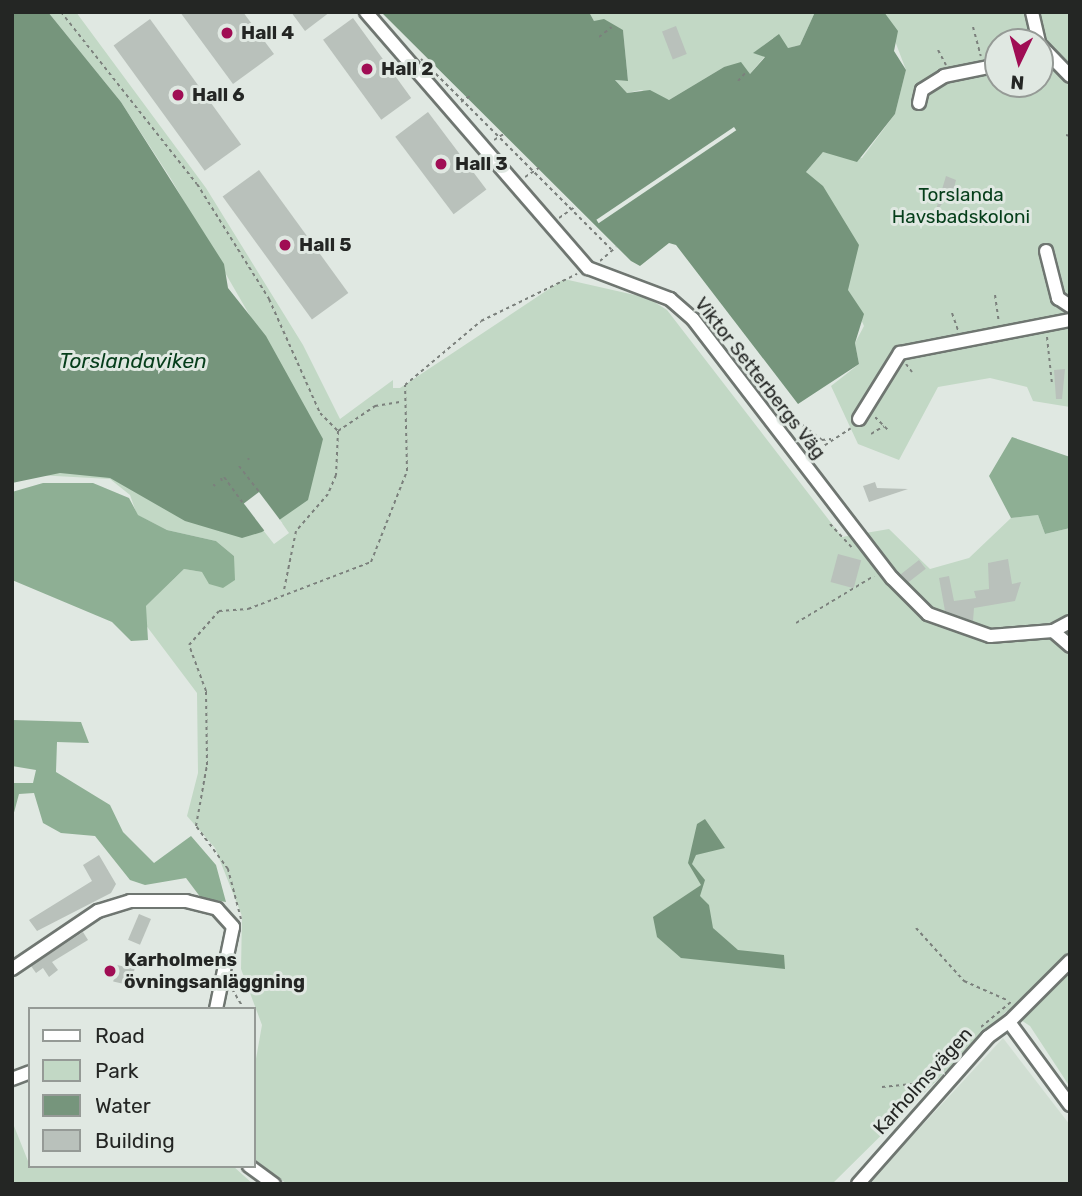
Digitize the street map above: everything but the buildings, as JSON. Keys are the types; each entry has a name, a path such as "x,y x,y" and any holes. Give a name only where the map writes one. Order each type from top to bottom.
{"street":[{"name":"Viktor Setterbergs Väg","path":"366,12 548,228 588,268 680,305 889,574 945,624 990,636 1053,631 1070,622"},
{"path":"1054,64 1070,76"},
{"path":"919,103 922,90 951,73 984,68"},
{"path":"1046,251 1058,298 1070,306"},
{"path":"862,413 891,359 960,337 1070,320"},
{"path":"1053,631 1070,646"},
{"path":"12,969 98,911 130,901 186,901 217,909 233,927 216,1007"},
{"path":"1070,961 1018,1003 1009,1022 1070,1105"},
{"name":"Karholmsvägen","path":"858,1184 988,1037 1009,1022"},
{"path":"252,1168 274,1184"}],"path":[{"path":"61,12 197,184 269,299 320,413 338,431 336,475 328,494 296,531 284,590"},
{"path":"599,37 611,27"},
{"path":"973,27 984,68"},
{"path":"938,50 951,73"},
{"path":"409,64 429,54"},
{"path":"424,58 611,250"},
{"path":"738,81 746,72"},
{"path":"1066,135 1070,136"},
{"path":"548,228 576,206"},
{"path":"242,928 228,869 196,826 207,765 206,691 188,652 219,611 248,608 284,590 370,562 407,471 401,402 410,380 481,321 588,268 616,247"},
{"path":"995,295 1001,331"},
{"path":"952,313 960,337"},
{"path":"1049,337 1052,384"},
{"path":"769,401 821,440 831,439"},
{"path":"338,431 383,402 401,402"},
{"path":"801,463 862,413 890,431"},
{"path":"871,434 884,426"},
{"path":"239,466 259,492"},
{"path":"222,479 243,503"},
{"path":"796,623 842,590 889,574"},
{"path":"916,928 964,981 1018,1003"},
{"path":"231,982 243,1007"},
{"path":"974,1035 1018,1003"},
{"path":"882,1087 922,1083 955,1056"}],"shaded area":[{"path":"1012,437 1070,457 1070,528 1045,534 1038,515 1011,518 989,476"},
{"path":"43,483 93,483 129,498 138,515 167,530 216,541 234,556 235,580 223,588 209,584 202,572 184,569 146,606 148,640 131,641 112,622 12,580 12,492"},
{"path":"12,720 81,722 89,743 57,742 56,772 110,805 123,832 154,863 191,836 216,865 226,902 201,898 186,878 145,885 130,880 95,836 61,833 43,823 34,793 19,794 12,820 12,783 33,783 36,770 12,766"},
{"path":"1003,1038 1070,1125 1070,1184 868,1184"}],"green space":[{"path":"48,12 76,12 206,188 303,345 340,419 393,380 393,388 400,388 564,279 648,298 667,310 842,537 889,529 930,569 969,558 1011,518 1038,515 1045,534 1070,528 1070,1087 1030,1026 1007,1011 832,1184 287,1184 256,1161 256,1059 262,1025 241,969 242,916 215,848 187,816 198,773 197,693 145,624 146,606 184,569 202,572 234,556 216,541 167,530 137,515 130,495 110,479 37,475 54,463 248,511 274,544 289,533 272,509 291,387 171,179 121,102"},
{"path":"589,12 815,12 800,45 788,48 773,38 754,53 765,56 750,74 724,67 669,100 641,90 627,93 615,80 628,81 623,30 594,21"},
{"name":"Torslanda Havsbadskoloni","path":"884,12 1070,12 1070,407 1033,401 1027,387 990,378 938,387 899,460 858,444 831,386 859,364 855,343 864,326 848,291 847,227 806,172 823,152 862,158 895,114 906,70"},
{"path":"12,1121 28,1161 28,1168 235,1168 253,1184 12,1184"}],"water":[{"name":"Torslandaviken","path":"12,12 48,12 121,102 224,264 228,288 266,336 323,439 308,500 262,532 242,538 185,521 110,478 60,473 12,483"},
{"path":"381,12 589,12 594,21 604,19 623,30 628,81 615,80 627,93 650,90 669,100 724,67 741,62 750,74 765,57 753,53 779,34 788,48 800,45 815,12 884,12 898,31 894,51 906,70 895,114 857,162 823,152 806,172 823,186 859,245 848,290 864,314 855,343 859,364 798,404 676,245 669,243 640,266 631,261"},
{"path":"705,819 725,848 696,855 692,864 705,880 700,896 709,905 713,928 738,950 784,955 785,969 681,958 657,937 653,917 701,885 688,863 697,824"}],"pier":[{"path":"734,127 736,130 599,223 596,220"},
{"path":"259,492 282,523 267,535 244,503"}],"place":[{"name":"Hall 4","path":"227,33"},
{"name":"Hall 2","path":"367,69"},
{"name":"Hall 6","path":"178,95"},
{"name":"Hall 3","path":"441,164"},
{"name":"Hall 5","path":"285,245"},
{"name":"Karholmens övningsanläggning","path":"110,971"}]}
